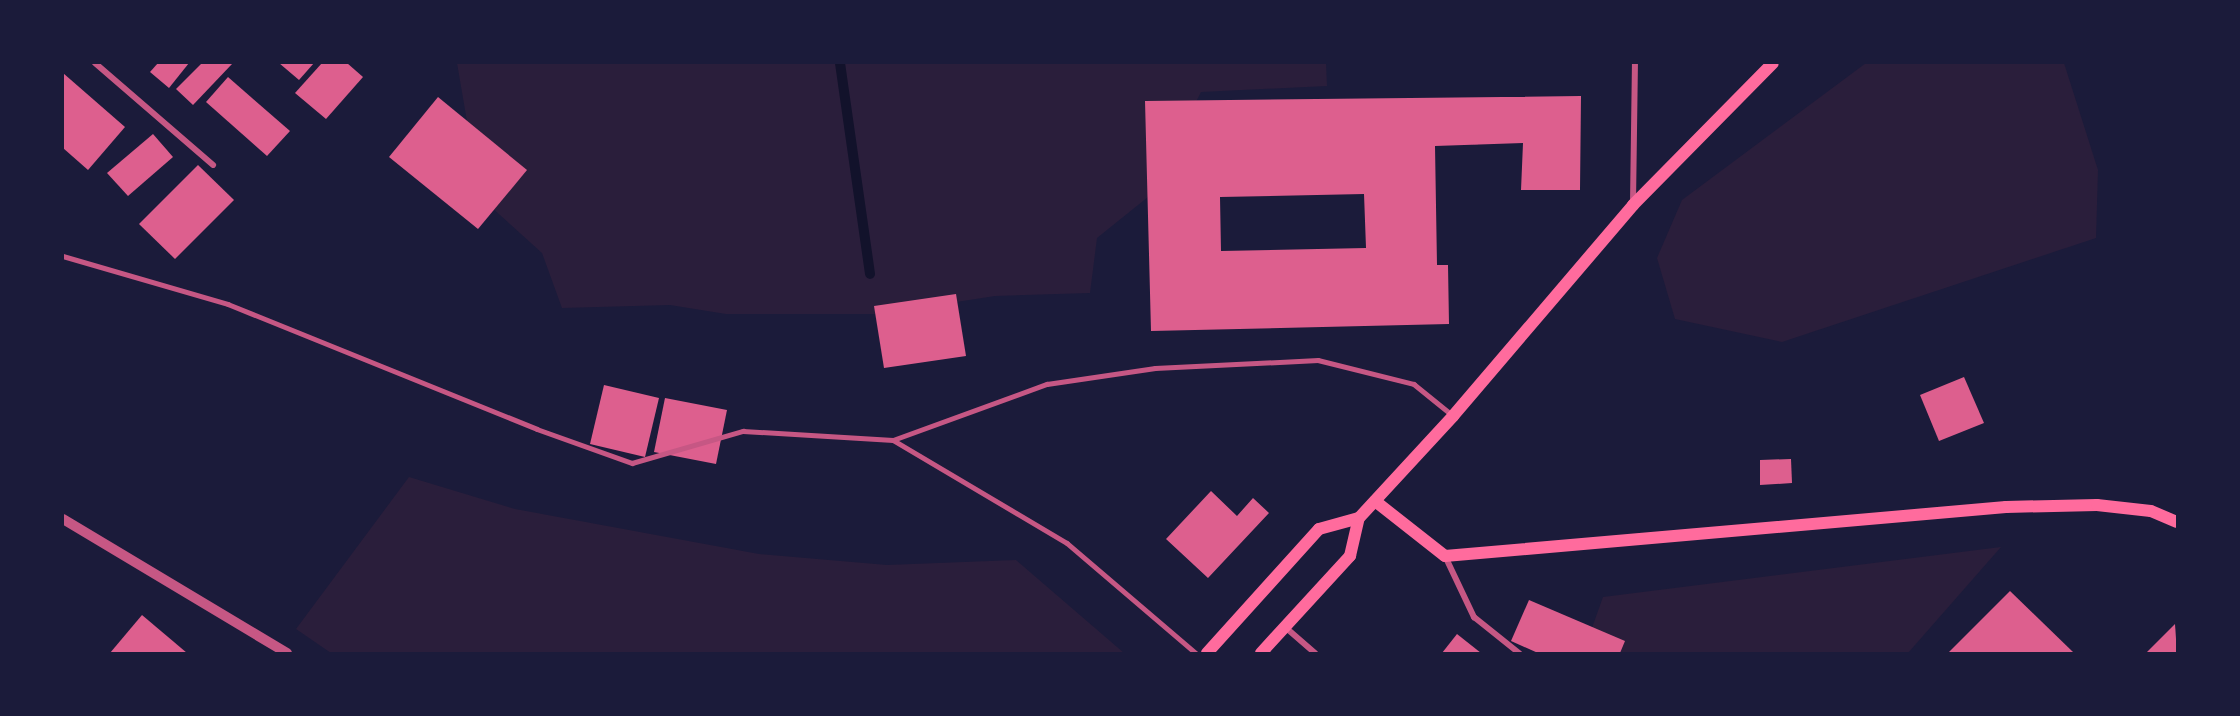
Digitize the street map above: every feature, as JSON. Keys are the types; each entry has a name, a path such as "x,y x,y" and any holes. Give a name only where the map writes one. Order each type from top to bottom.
{"main road":[{"path":"1261,653 1350,556 1359,518 1453,416 1633,205 1773,63"},
{"path":"1375,501 1445,556 2006,507 2097,505 2151,511 2177,522"},
{"path":"1207,653 1319,529 1359,518"}],"street":[{"path":"95,63 213,165"},
{"path":"1633,205 1635,63"},
{"path":"63,519 287,653"},
{"path":"1445,556 1474,617 1519,653"},
{"path":"1284,627 1315,653"}],"lane":[{"path":"63,256 228,304 537,429 632,463 743,430 893,440 1047,384 1155,369 1318,360 1414,384 1453,416"},
{"path":"893,440 1067,543 1196,653"}],"shaded area":[{"path":"457,63 1326,63 1327,86 1201,92 1148,197 1097,238 1090,293 995,296 879,314 726,314 670,305 562,308 542,253 480,197"},
{"path":"1866,63 2064,63 2098,170 2096,238 1782,342 1675,319 1657,258 1682,200"},
{"path":"409,477 515,509 759,554 887,565 1016,560 1124,653 331,653 296,629"},
{"path":"2001,547 1908,653 1583,653 1603,597"}],"building":[{"path":"158,63 189,63 169,88 150,72"},
{"path":"202,63 232,64 193,105 176,89"},
{"path":"279,63 314,63 299,80"},
{"path":"322,63 347,63 363,77 326,119 295,93"},
{"path":"63,73 125,127 88,170 63,148"},
{"path":"228,77 290,131 267,156 206,102"},
{"path":"1581,96 1580,190 1521,190 1523,143 1435,146 1437,265 1448,265 1449,324 1151,331 1145,101","holes":["1364,194 1366,248 1221,251 1220,197"]},
{"path":"438,97 527,170 478,229 389,157"},
{"path":"153,134 173,157 128,196 107,173"},
{"path":"198,165 234,200 175,259 139,224"},
{"path":"956,294 966,356 884,368 874,306"},
{"path":"1964,377 1984,423 1939,441 1920,395"},
{"path":"604,385 659,398 645,457 590,444"},
{"path":"665,398 727,410 716,464 654,452"},
{"path":"1791,459 1792,483 1760,485 1760,460"},
{"path":"1211,491 1237,516 1253,498 1269,513 1208,578 1166,539"},
{"path":"2010,591 2074,653 1948,653"},
{"path":"1529,600 1625,641 1620,653 1538,653 1511,641"},
{"path":"142,615 187,653 110,653"},
{"path":"2175,624 2177,653 2146,653"},
{"path":"1457,634 1481,653 1442,653"}],"waterway":[{"path":"840,63 870,274"}]}
